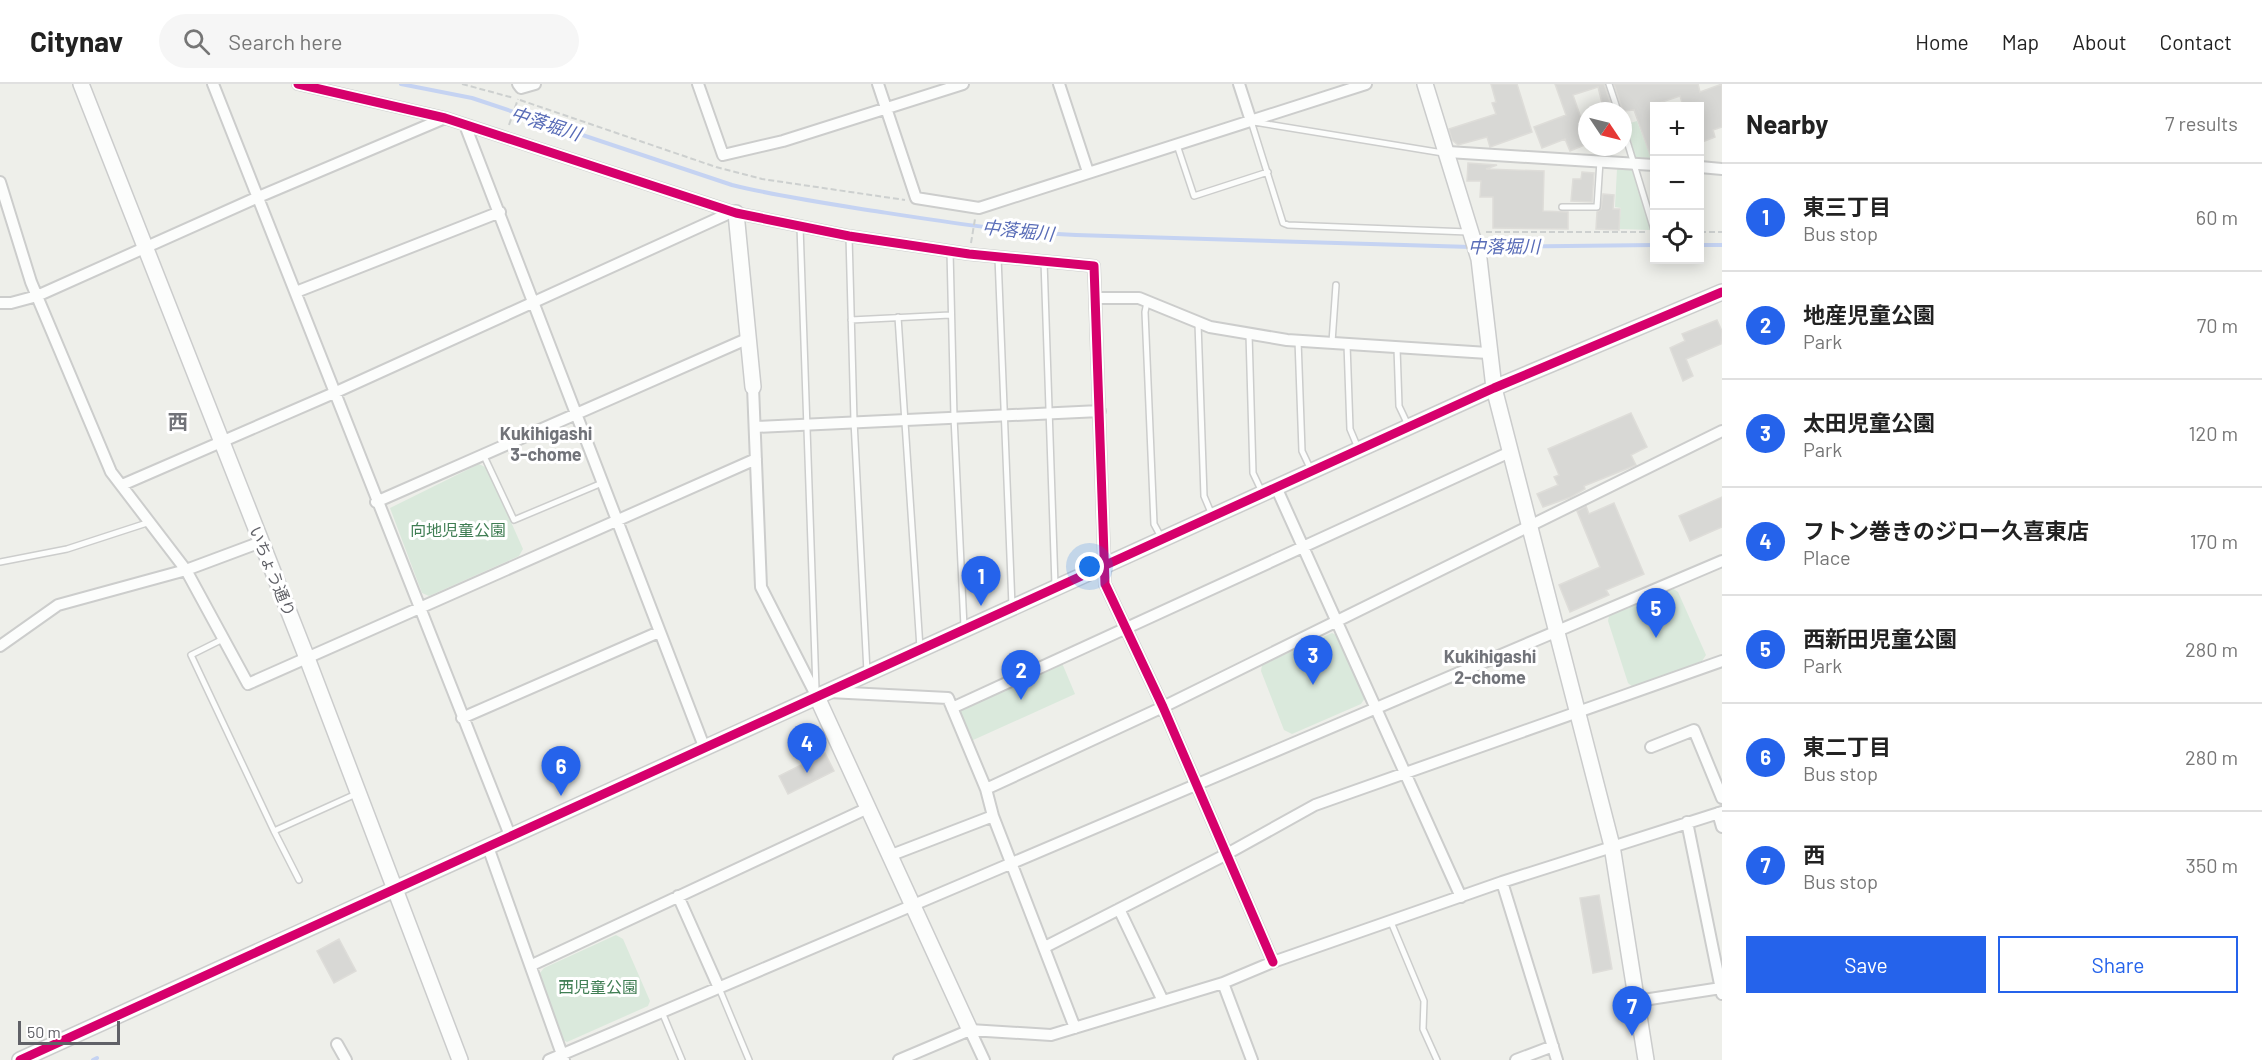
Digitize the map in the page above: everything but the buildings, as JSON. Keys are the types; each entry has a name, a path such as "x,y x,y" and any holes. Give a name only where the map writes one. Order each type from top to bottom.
{"street":[{"name":"いちょう通り","path":"81,84 307,658 460,1060"},
{"path":"213,84 510,838"},
{"path":"297,84 445,118 734,212 849,236 998,257 1094,266 1106,589 1163,707 1194,785 1273,962"},
{"path":"518,84 521,88 535,84"},
{"path":"698,84 720,153 723,155 783,141 963,84"},
{"path":"878,84 916,198 979,208 1366,84"},
{"path":"1059,84 1088,172"},
{"path":"1239,84 1251,121"},
{"path":"1425,84 1473,234 1479,259 1488,353 1494,388 1612,846 1646,1060"},
{"path":"0,303 12,303 37,296 256,198 445,118"},
{"path":"465,125 705,749"},
{"path":"1448,153 1650,165"},
{"path":"1704,167 1722,168"},
{"path":"0,182 37,296 111,472 151,521 186,570 248,684 756,459"},
{"path":"296,292 500,212"},
{"path":"122,485 334,393 734,212"},
{"path":"734,212 753,387 761,587 821,694 889,856 984,1060"},
{"path":"20,1060 1494,388 1722,292"},
{"path":"1095,298 1148,300 1198,323 1249,334 1397,348 1488,353"},
{"path":"376,502 748,338"},
{"path":"755,427 903,418 1100,411"},
{"path":"986,789 1163,707 1722,431"},
{"path":"952,708 1510,452"},
{"path":"1269,490 1304,547 1461,897"},
{"path":"0,646 58,605 186,570 261,542"},
{"path":"549,1060 563,1057 662,1012 1722,561"},
{"path":"462,718 659,632"},
{"path":"1045,947 1225,855 1315,805 1406,775 1722,661"},
{"path":"821,694 948,698 986,789 993,816 1075,1028"},
{"path":"1651,747 1694,730 1722,798"},
{"path":"532,965 868,808"},
{"path":"900,1060 970,1030 1051,1035 1223,983 1273,962 1502,882 1687,822 1720,813 1722,827"},
{"path":"889,856 993,816"},
{"path":"1637,1001 1721,991 1687,822"},
{"path":"488,847 563,1057"},
{"path":"1502,882 1557,1060"},
{"path":"678,896 719,988"},
{"path":"1119,909 1162,1001"},
{"path":"1710,935 1722,932"},
{"path":"1223,983 1252,1060"},
{"path":"337,1044 346,1060"},
{"path":"1516,1060 1553,1046"}],"lane":[{"path":"1609,84 1615,102"},
{"path":"1448,153 1426,152 1251,121 1283,223 1473,234"},
{"path":"1177,145 1194,195 1268,172"},
{"path":"1632,156 1650,218"},
{"path":"1562,207 1597,207 1600,161"},
{"path":"800,226 821,694"},
{"path":"849,236 854,421 867,673"},
{"path":"950,251 950,315 964,629"},
{"path":"998,257 1012,607"},
{"path":"1044,260 1055,588"},
{"path":"1332,342 1336,285"},
{"path":"1148,300 1145,312 1155,524 1162,539"},
{"path":"851,320 950,315"},
{"path":"898,317 920,649"},
{"path":"1198,323 1204,496 1213,516"},
{"path":"1249,334 1253,473 1269,490"},
{"path":"1298,340 1302,452 1311,471"},
{"path":"1347,344 1350,429 1359,450"},
{"path":"1397,348 1399,406 1409,427"},
{"path":"483,454 514,520 602,483"},
{"path":"0,562 67,549 151,521"},
{"path":"223,639 191,655 299,880"},
{"path":"274,831 357,794"},
{"path":"1391,922 1424,1000 1423,1029 1437,1060"},
{"path":"719,988 749,1060"},
{"path":"662,1012 682,1060"}],"path":[{"path":"462,84 514,98 716,167 762,179 910,201 916,198"},
{"path":"508,127 517,102"},
{"path":"972,238 976,215"},
{"path":"1473,234 1650,231"},
{"path":"1704,232 1722,232"}],"green space":[{"path":"1637,121 1650,158 1635,157 1632,145 1632,122"},
{"path":"1617,169 1632,170 1650,230 1619,229 1621,208 1615,207"},
{"name":"向地児童公園","path":"479,464 487,468 523,549 519,556 429,596 422,593 390,508"},
{"path":"1672,588 1678,592 1706,655 1702,661 1633,687 1628,683 1608,621 1609,616"},
{"path":"1332,633 1338,636 1365,698 1361,704 1292,734 1284,730 1261,671 1262,665"},
{"path":"1062,663 1075,694 971,741 960,712 966,706"},
{"name":"西児童公園","path":"616,935 623,939 650,1001 648,1006 567,1042 563,1040 540,973 544,968"}],"waterway":[{"name":"中落堀川","path":"401,84 472,98 732,185 787,197 905,216 1051,234 1471,247"},
{"name":"中落堀川","path":"1478,247 1650,245"},
{"name":"中落堀川","path":"1704,245 1722,245"},
{"path":"93,1060 97,1058"}],"cycle path":[{"path":"298,84 445,118 736,213 849,236 969,254 1094,266 1105,584 1163,707 1273,962"},
{"path":"20,1060 1494,388 1722,292"}],"place":[{"name":"東三丁目","path":"981,606"},
{"name":"西新田児童公園","path":"1656,638"},
{"name":"太田児童公園","path":"1313,685"},
{"name":"地産児童公園","path":"1021,700"},
{"name":"フトン巻きのジロー久喜東店","path":"807,773"},
{"name":"東二丁目","path":"561,796"},
{"name":"西","path":"1632,1036"}],"district":[{"name":"西","path":"178,421"},
{"name":"Kukihigashi 3-chome","path":"546,443"},
{"name":"Kukihigashi 2-chome","path":"1490,666"}]}
